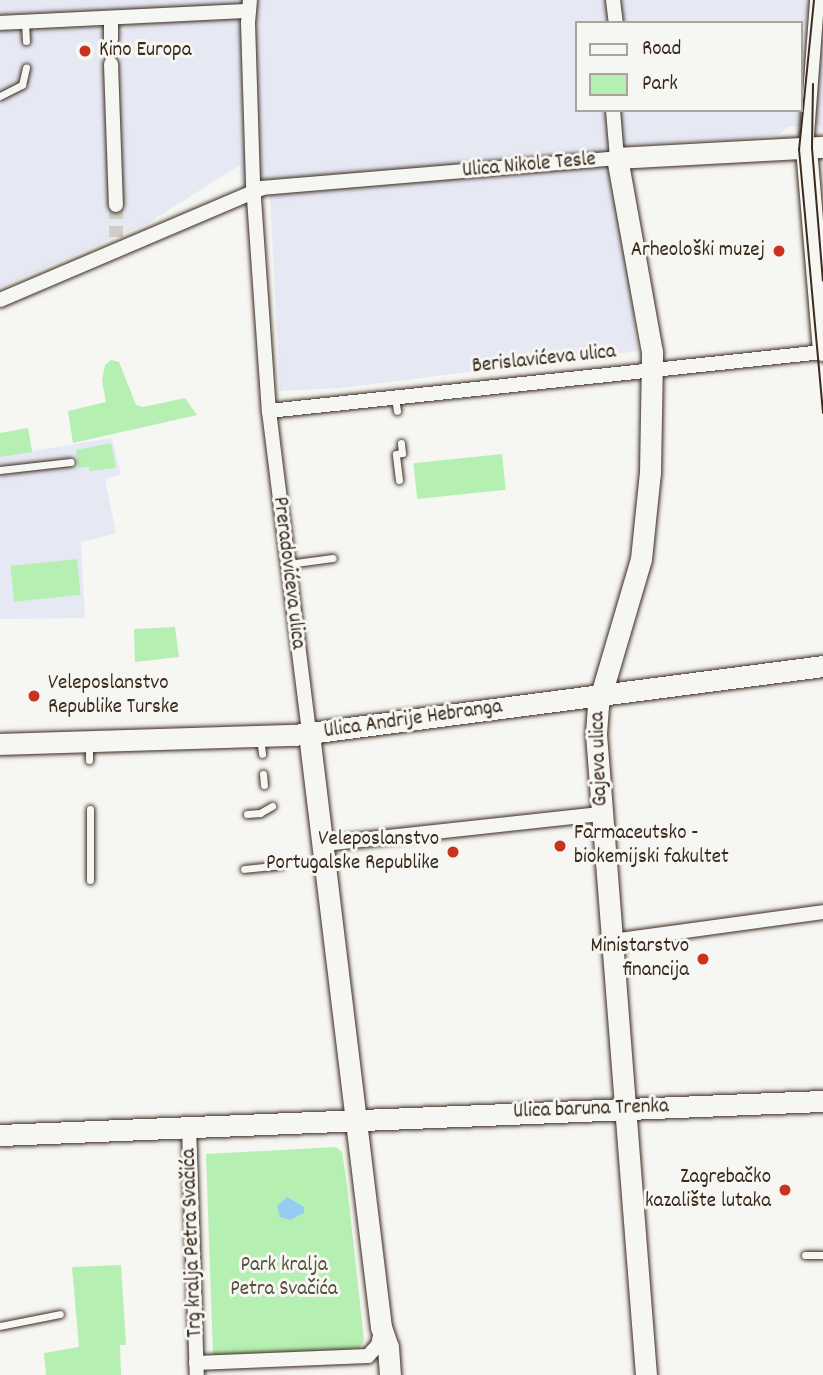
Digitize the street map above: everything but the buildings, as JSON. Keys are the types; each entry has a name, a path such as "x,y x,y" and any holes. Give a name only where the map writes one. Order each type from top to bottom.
{"street":[{"path":"613,0 616,21"},
{"path":"817,0 814,26 814,148 823,351"},
{"path":"0,23 111,18 174,8 249,11"},
{"name":"Preradovićeva ulica","path":"249,11 253,190 269,411 309,734 312,803 358,1120"},
{"path":"111,18 111,38"},
{"path":"111,64 116,205"},
{"name":"Gajeva ulica","path":"613,112 617,158 653,370 644,542 601,695 596,734 646,1375"},
{"name":"Ulica Nikole Tesle","path":"0,300 116,243 253,190 274,186 617,158 814,148"},
{"name":"Berislavićeva ulica","path":"269,411 396,405 653,370 823,351"},
{"name":"Ulica Andrije Hebranga","path":"0,744 89,751 261,745 309,734 823,666"},
{"path":"321,856 602,814"},
{"path":"612,941 823,912"},
{"name":"Ulica baruna Trenka","path":"358,1120 823,1101"},
{"path":"358,1120 382,1327 388,1347 389,1375"},
{"name":"Trg kralja Petra Svačića","path":"358,1120 189,1127 197,1369 368,1356"},
{"path":"0,1135 189,1127"},
{"path":"382,1327 378,1345 368,1356 380,1362 389,1375"}],"lane":[{"path":"25,22 26,41"},
{"path":"0,96 22,85 26,67"},
{"path":"398,480 396,454 402,453 401,443"},
{"path":"0,470 71,462"},
{"path":"287,564 333,558"},
{"path":"263,774 264,785"},
{"path":"247,814 260,813 272,806"},
{"path":"90,809 90,880"},
{"path":"244,869 281,865"},
{"path":"805,1255 823,1255"},
{"path":"0,1326 60,1314"}],"shaded area":[{"path":"0,0 823,0 823,132 819,125 787,127 779,135 735,140 630,144 627,151 636,316 633,317 638,351 340,388 280,391 270,195 262,188 261,180 241,189 240,165 148,223 0,287"},
{"path":"28,428 32,451 112,438 121,474 105,479 116,533 81,542 85,618 0,619 0,433"}],"green space":[{"path":"111,360 119,362 136,405 143,407 185,398 197,415 73,443 68,411 106,402 102,381 105,365"},
{"path":"28,428 32,452 0,457 0,433"},
{"path":"111,443 116,468 90,471 89,467 78,468 76,450"},
{"path":"502,454 506,490 417,499 413,463"},
{"path":"77,559 81,595 14,602 10,566"},
{"path":"175,627 179,657 135,662 134,629"},
{"name":"Park kralja Petra Svačića","path":"336,1147 342,1152 347,1185 364,1340 359,1349 213,1355 206,1154"},
{"path":"121,1265 126,1345 120,1345 121,1375 46,1375 44,1353 79,1347 72,1267"}],"water":[{"path":"287,1197 304,1207 304,1213 290,1220 280,1217 277,1206"}],"tunnel":[{"path":"111,39 111,64"},
{"path":"116,205 116,237"}],"tram line":[{"path":"814,0 799,149 823,413"},
{"path":"813,84 812,148 823,281"}],"place":[{"name":"Kino Europa","path":"85,51"},
{"name":"Arheološki muzej","path":"779,251"},
{"name":"Veleposlanstvo Republike Turske","path":"34,696"},
{"name":"Farmaceutsko - biokemijski fakultet","path":"560,846"},
{"name":"Veleposlanstvo Portugalske Republike","path":"453,852"},
{"name":"Ministarstvo financija","path":"703,959"},
{"name":"Zagrebačko kazalište lutaka","path":"785,1190"}]}
